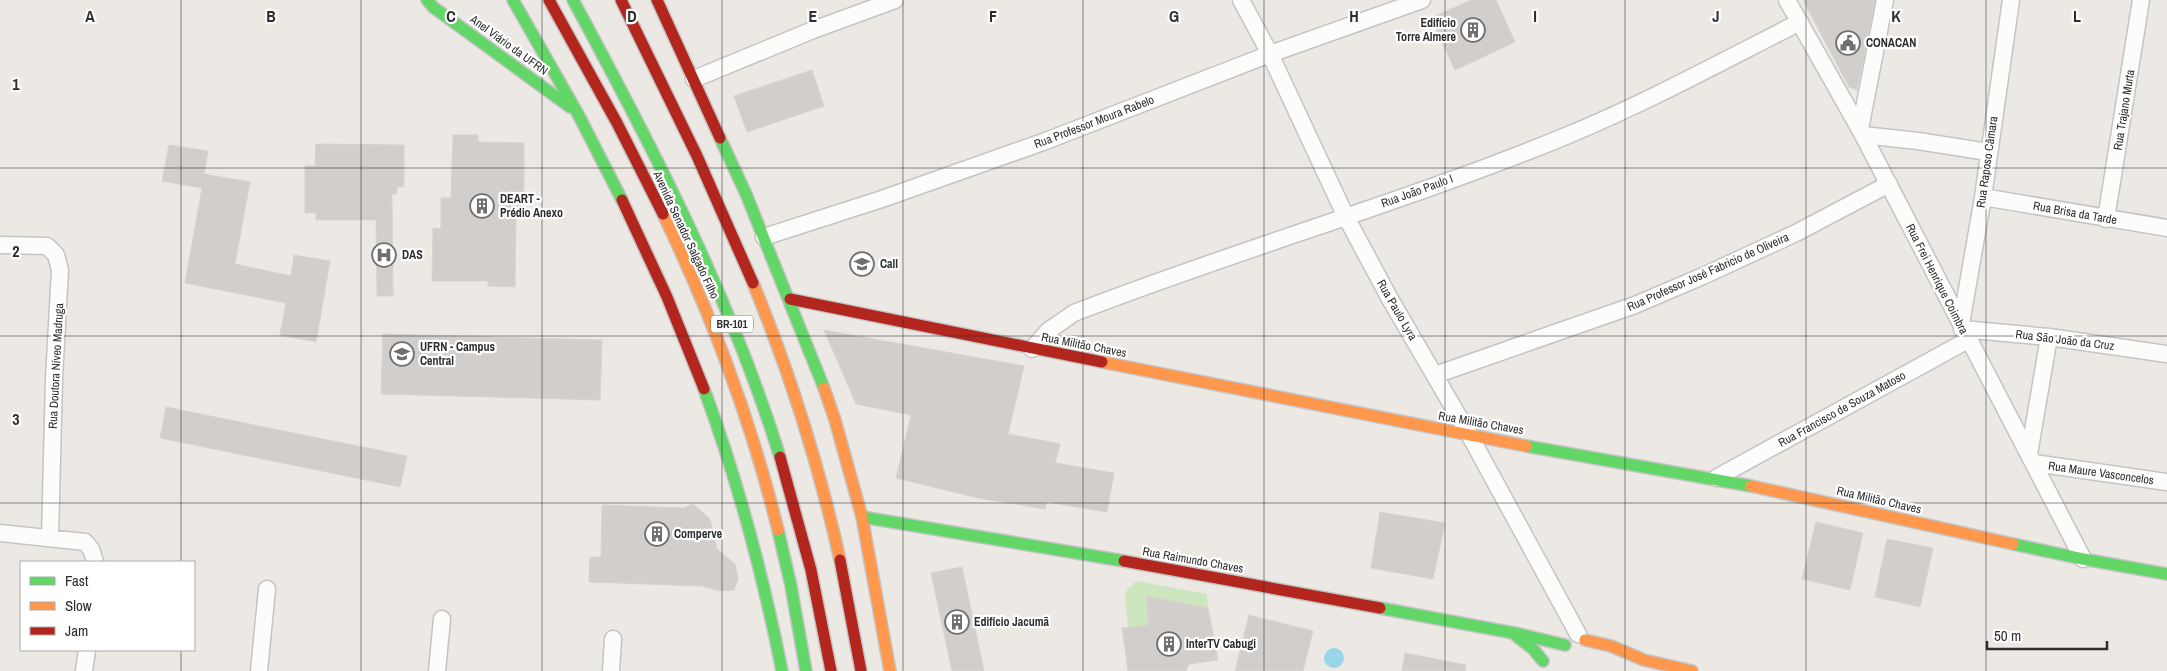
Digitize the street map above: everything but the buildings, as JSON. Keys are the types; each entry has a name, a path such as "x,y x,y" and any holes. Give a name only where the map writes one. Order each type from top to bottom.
{"main road":[{"name":"Anel Viário da UFRN","path":"427,0 433,7 577,112"},
{"path":"513,0 577,112 612,181 647,255 712,407 737,484 772,620 782,671"},
{"name":"Avenida Senador Salgado Filho","path":"549,0 659,207 717,335 765,478 806,671"},
{"name":"Avenida Senador Salgado Filho","path":"573,0 667,178 714,278 734,329 781,459 808,555 831,671"},
{"name":"BR-101","path":"621,0 700,160 752,279 779,351 804,424 827,509 861,671"},
{"path":"657,0 764,237 790,299 835,420 862,517 890,671"},
{"name":"Rua Militão Chaves","path":"790,299 1470,436 1716,478 2083,559 2167,574"},
{"name":"Rua Raimundo Chaves","path":"862,517 1112,559 1515,633 1611,646 1644,660 1692,671"},
{"path":"1515,633 1543,661"}],"street":[{"path":"694,79 813,30 895,0"},
{"name":"Rua Paulo Lyra","path":"1241,0 1270,54 1346,216 1390,299 1470,436 1567,612 1575,642"},
{"name":"Rua Professor Moura Rabelo","path":"764,237 882,199 1043,142 1270,54 1422,0"},
{"name":"Rua Frei Henrique Coimbra","path":"1787,0 1862,132 2083,559"},
{"path":"1885,0 1862,132 1988,152"},
{"name":"Rua Raposo Câmara","path":"1964,331 2011,0"},
{"name":"Rua Trajano Murta","path":"2106,219 2141,0"},
{"name":"Rua João Paulo I","path":"1032,348 1048,331 1074,313 1566,136 1644,102 1800,22"},
{"name":"Rua Professor José Fabricio de Oliveira","path":"1435,375 1635,305 1796,233 1889,184"},
{"name":"Rua Brisa da Tarde","path":"1983,197 2167,228"},
{"name":"Rua Doutora Níveo Madruga","path":"0,245 47,246 56,255 60,270 54,379 50,538"},
{"name":"Rua São João da Cruz","path":"1964,331 2049,337 2167,354"},
{"name":"Rua Francisco de Souza Matoso","path":"1716,478 1964,331"},
{"path":"2031,458 2049,337"},
{"name":"Rua Maure Vasconcelos","path":"2031,458 2167,482"},
{"path":"0,533 84,542 91,549 95,561"},
{"path":"259,671 268,589"},
{"path":"437,671 442,619"},
{"path":"611,671 613,639"},
{"path":"84,671 87,651"}],"green space":[{"path":"1137,581 1207,594 1208,608 1147,596 1148,625 1128,627 1125,596 1128,588"}],"water":[{"path":"1334,648 1341,651 1344,658 1341,665 1334,668 1327,665 1324,658 1327,651"}],"traffic: fast":[{"path":"427,0 433,7 570,107"},
{"path":"513,0 578,114 622,200"},
{"path":"573,0 632,111 714,281 738,338 780,457"},
{"path":"720,138 746,194 824,388"},
{"path":"704,389 728,458 749,529 767,599 782,671"},
{"path":"1526,446 1751,486"},
{"path":"862,517 1124,561"},
{"path":"778,530 791,586 806,671"},
{"path":"2013,544 2167,574"},
{"path":"1380,608 1519,634 1565,645"},
{"path":"1515,635 1533,649 1543,661"}],"traffic: slow":[{"path":"663,214 698,291 729,369 756,449 778,530"},
{"path":"753,283 791,385 813,454 840,560"},
{"path":"1102,362 1526,446"},
{"path":"824,388 835,420 862,517 890,671"},
{"path":"1751,486 2013,544"},
{"path":"1585,640 1611,646 1644,660 1692,671"}],"traffic: jam":[{"path":"549,0 617,123 663,214"},
{"path":"621,0 697,156 753,283"},
{"path":"657,0 720,138"},
{"path":"622,200 667,297 704,389"},
{"path":"790,299 1102,362"},
{"path":"780,457 811,570 831,671"},
{"path":"840,560 861,671"},
{"path":"1124,561 1380,608"}],"place":[{"name":"Edifício Torre Almere","path":"1473,30"},
{"name":"CONACAN","path":"1848,43"},
{"name":"DEART - Prédio Anexo","path":"482,206"},
{"name":"DAS","path":"384,255"},
{"name":"Call","path":"862,264"},
{"name":"UFRN - Campus Central","path":"402,354"},
{"name":"Comperve","path":"657,534"},
{"name":"Edifício Jacumã","path":"957,622"},
{"name":"InterTV Cabugi","path":"1169,644"}]}
